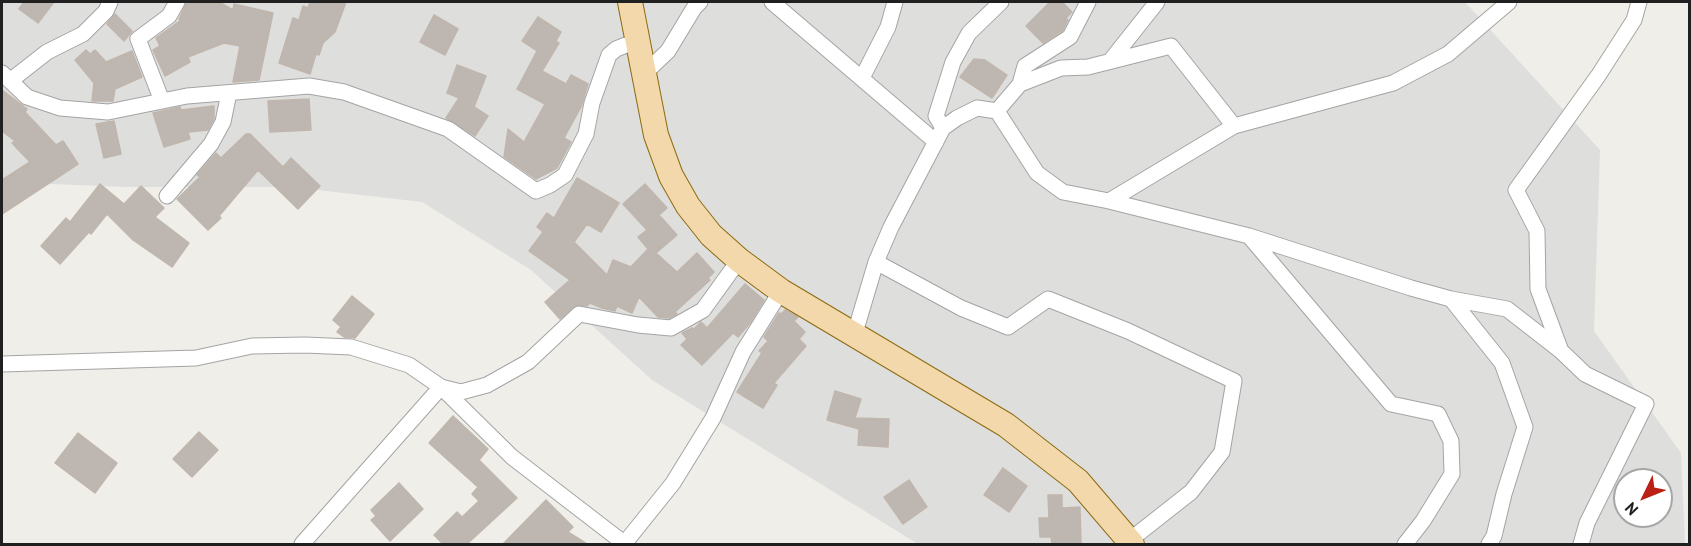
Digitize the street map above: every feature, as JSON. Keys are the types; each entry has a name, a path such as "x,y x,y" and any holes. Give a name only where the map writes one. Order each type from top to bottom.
{"main road":[{"path":"630,2 656,135 671,176 693,213 711,235 739,260 781,291 1006,425 1078,481 1131,542"}],"street":[{"path":"110,2 106,11 83,34 47,52 6,77 27,97 60,108 108,112 187,96 309,86 344,92 448,129 536,190 550,185 565,174 586,134 592,104 609,55 626,45 639,45"},
{"path":"162,101 138,39 169,16 177,2"},
{"path":"645,74 668,51 700,2"},
{"path":"772,2 936,142"},
{"path":"862,78 888,27 895,2"},
{"path":"943,128 936,116 953,62 969,33 1001,2"},
{"path":"998,111 1020,84 1025,66 1070,37 1088,2"},
{"path":"1111,60 1157,2"},
{"path":"1108,201 1234,126 1393,83 1448,54 1509,2"},
{"path":"1561,351 1538,289 1537,231 1516,190 1598,76 1634,20 1639,2"},
{"path":"1020,84 1061,68 1088,67 1171,45 1234,126"},
{"path":"167,196 211,144 223,122 229,93"},
{"path":"854,336 876,262 891,227 943,128 977,108 998,111 1037,173 1064,192 1249,236 1411,288 1451,299 1507,309 1561,351 1585,374 1646,404 1587,522 1581,544"},
{"path":"1249,236 1391,404 1438,414 1451,441 1452,474 1423,521 1405,544"},
{"path":"441,387 461,392 487,385 528,362 579,314 638,325 671,328 703,310 739,260"},
{"path":"876,262 961,308 1008,327 1048,299 1128,331 1234,381 1222,452 1191,492 1131,542"},
{"path":"2,364 196,358 252,346 351,347 409,365 441,387 512,457 609,539 624,544 673,483 713,418 743,352 781,291"},
{"path":"1451,299 1502,363 1525,427 1504,494 1494,536 1489,544"},
{"path":"302,544 441,387"}],"shaded area":[{"path":"2,2 1465,2 1600,150 1594,331 1681,453 1685,544 918,544 652,380 531,270 422,202 292,187 127,187 2,182"}],"building":[{"path":"24,2 54,2 38,23 19,9"},
{"path":"187,2 219,2 233,10 234,4 273,13 259,80 233,82 240,46 224,43 188,57 190,62 165,76 153,50 160,46 156,38 181,20 179,19"},
{"path":"310,2 346,2 335,32 323,43 319,55 316,54 310,74 279,63 293,18 299,20 303,6 308,8"},
{"path":"1050,2 1062,2 1072,12 1066,18 1068,20 1063,30 1043,43 1026,26"},
{"path":"115,14 132,31 124,41 107,24"},
{"path":"434,15 458,29 445,55 420,42"},
{"path":"538,17 561,32 556,41 559,43 542,71 566,84 571,75 588,84 581,107 564,138 571,142 557,168 536,179 504,157 508,129 524,142 545,104 517,89 537,51 522,41"},
{"path":"86,50 90,54 95,50 106,62 132,51 142,77 115,89 113,101 92,101 94,83 75,60"},
{"path":"974,59 985,60 1007,75 992,98 960,77"},
{"path":"457,65 486,76 474,107 488,116 475,136 446,118 459,98 447,93"},
{"path":"2,90 27,109 25,112 56,145 63,141 78,164 2,214 2,180 30,162 12,143 15,141 2,131"},
{"path":"309,99 311,130 270,132 268,101"},
{"path":"214,106 214,119 208,130 188,132 190,139 164,147 153,113 180,107 181,110"},
{"path":"114,121 121,154 104,158 96,124"},
{"path":"246,134 250,134 283,167 291,158 320,186 298,209 258,170 219,216 221,218 208,230 177,199 200,177 197,175 216,153 221,158"},
{"path":"577,178 619,203 601,232 587,224 574,242 607,275 613,260 631,267 648,249 638,237 647,230 623,204 645,184 667,208 659,215 677,235 656,253 677,272 697,253 714,272 708,278 710,280 675,312 677,314 669,318 658,317 639,297 632,313 617,306 615,311 590,303 587,306 576,305 560,319 545,302 570,280 529,251 543,232 537,227 547,213 554,218"},
{"path":"100,184 124,204 141,186 164,208 155,217 189,243 172,267 133,240 107,214 91,234 89,232 60,264 41,246 66,218 70,222"},
{"path":"745,284 764,300 738,337 733,333 702,365 681,345 687,339 682,333 694,329 701,322 707,328"},
{"path":"352,296 374,314 355,338 344,337 337,332 341,327 333,320"},
{"path":"785,310 798,317 794,321 805,332 799,339 806,346 774,383 777,385 763,408 737,392 762,353 759,351 768,341 764,337 779,313"},
{"path":"835,391 861,399 855,418 889,419 888,447 858,445 859,429 827,420"},
{"path":"453,416 488,449 479,460 517,498 467,544 443,544 434,535 457,512 462,517 479,501 472,494 478,487 429,443"},
{"path":"199,432 218,450 192,477 173,459"},
{"path":"78,433 117,463 95,493 55,463"},
{"path":"1003,468 1027,486 1009,512 984,495"},
{"path":"909,480 927,507 903,524 884,497"},
{"path":"399,483 423,509 390,541 371,520 376,516 371,510"},
{"path":"1048,495 1062,495 1062,508 1080,507 1081,544 1052,544 1051,537 1040,537 1039,518 1049,518"},
{"path":"546,500 573,527 568,532 587,544 503,544"}]}
